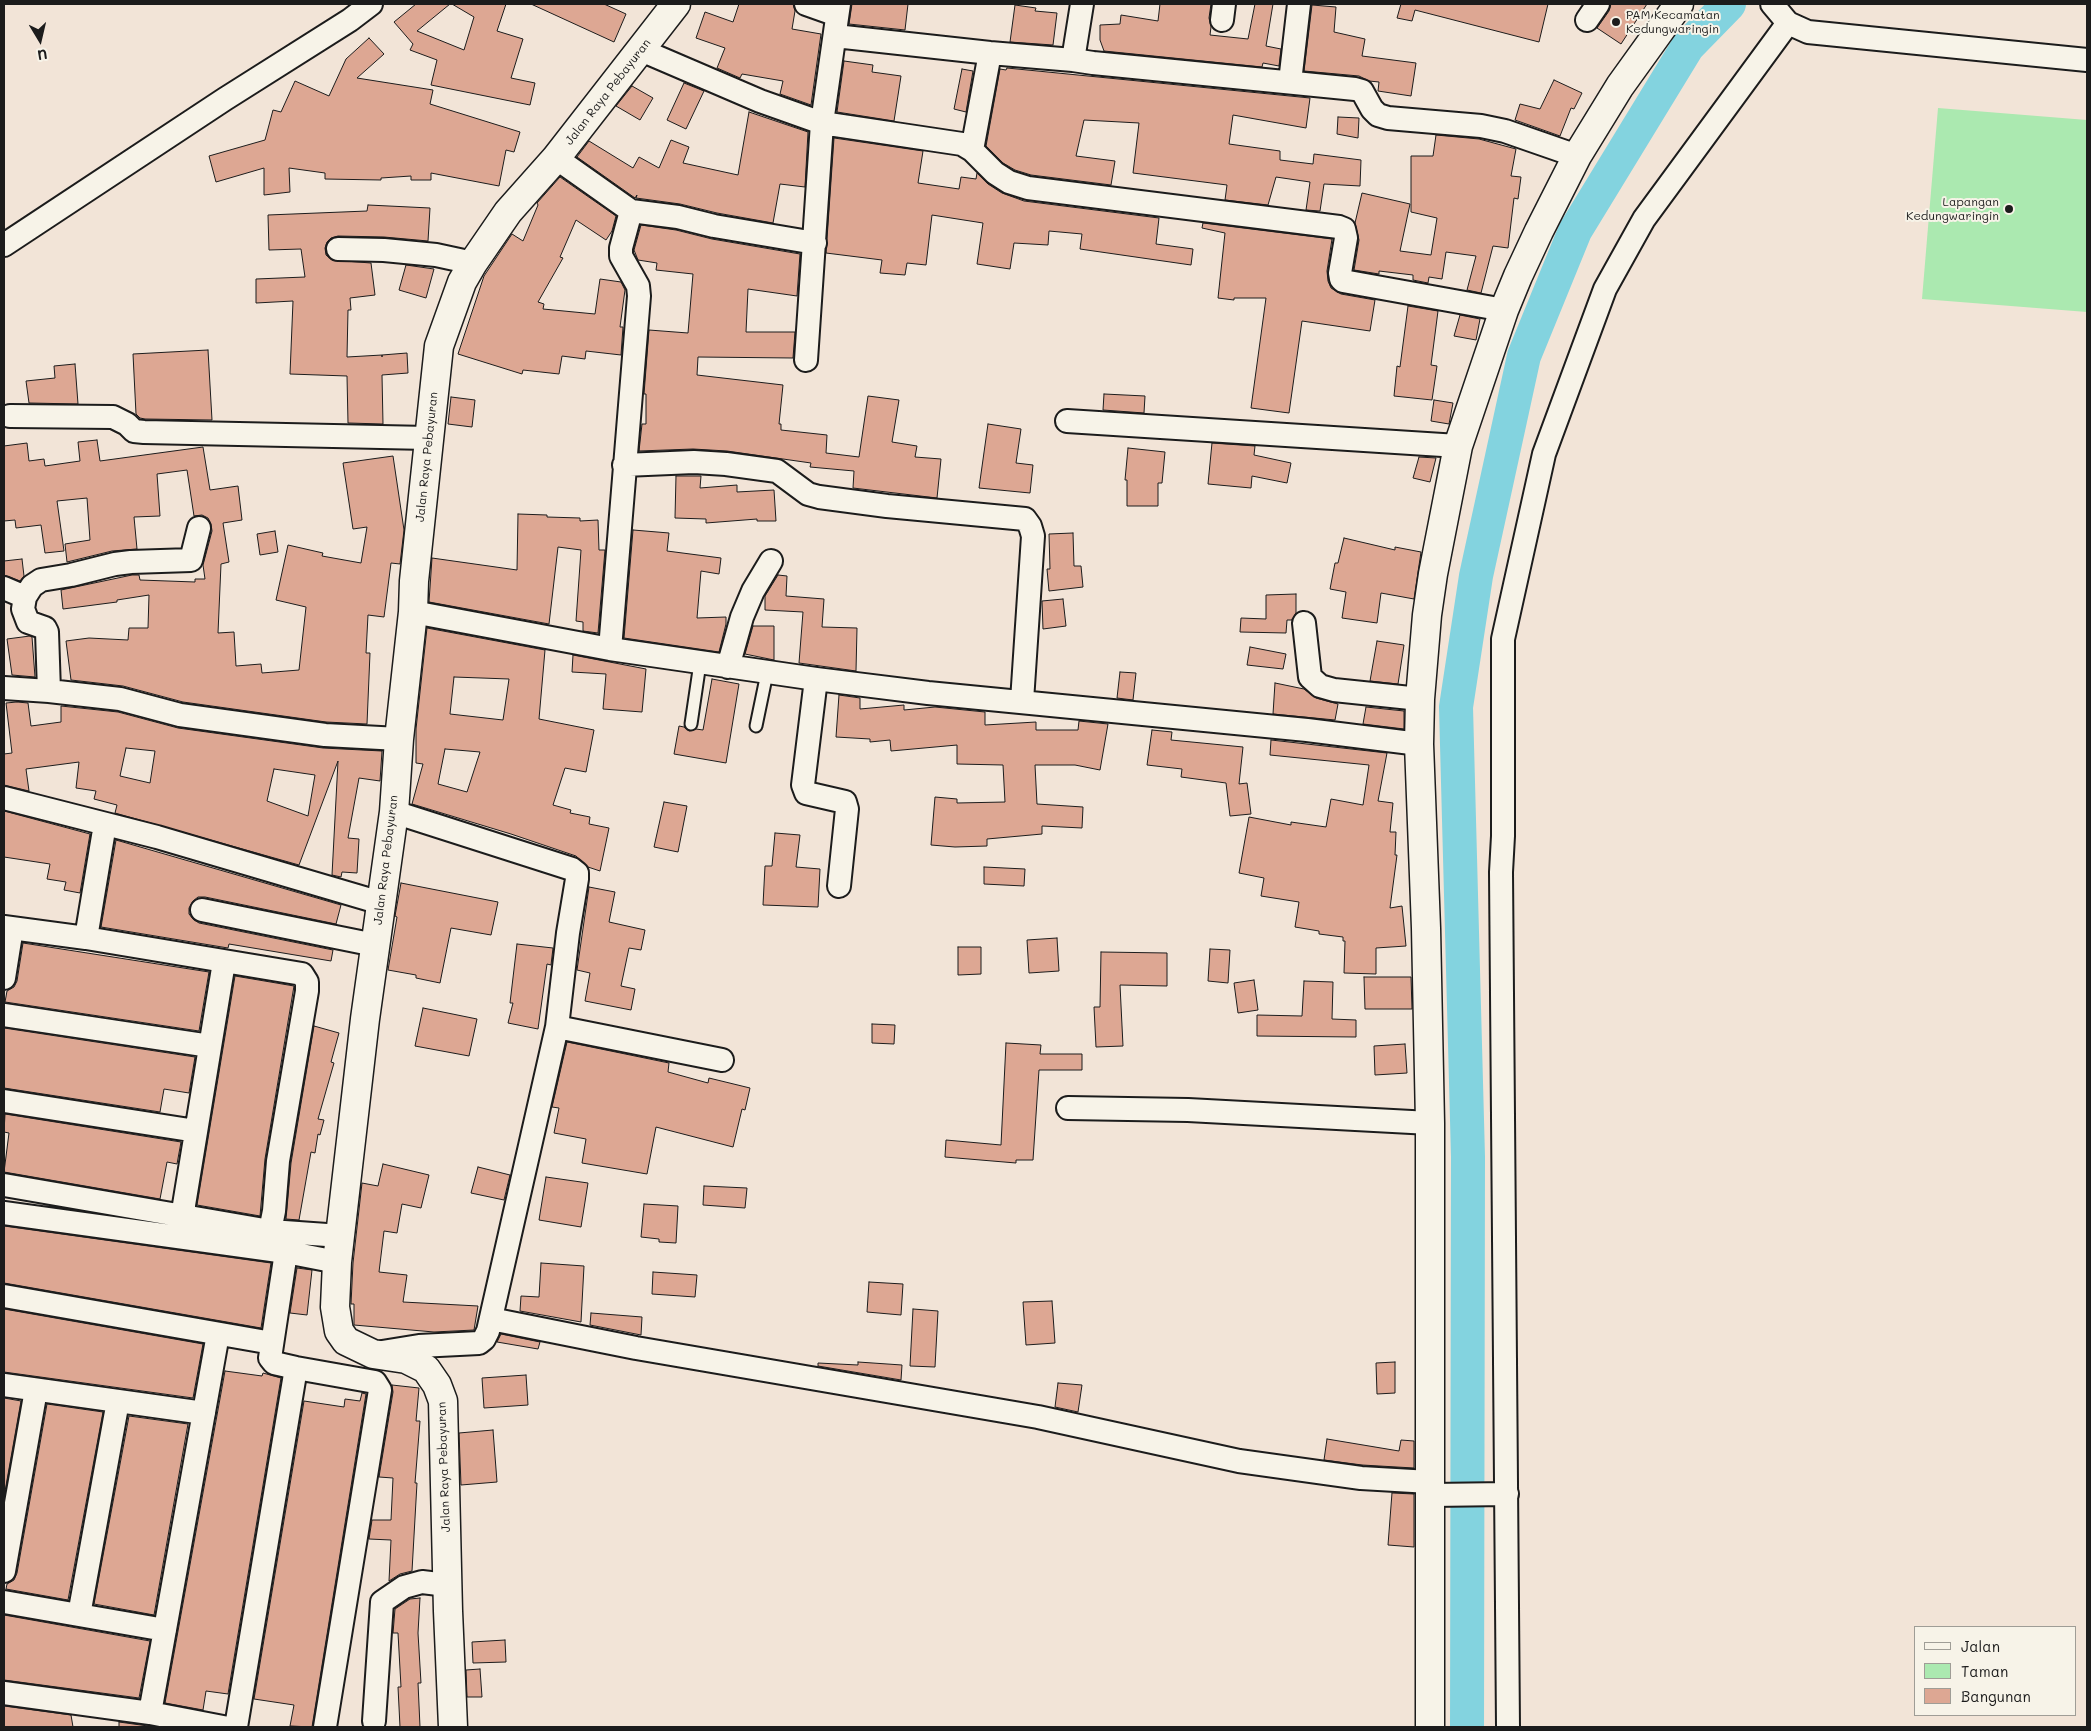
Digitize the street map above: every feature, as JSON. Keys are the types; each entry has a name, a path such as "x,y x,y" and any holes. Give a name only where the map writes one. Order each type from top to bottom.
{"main road":[{"name":"Jalan Raya Pebayuran","path":"453,1727 447,1585 443,1401 426,1369 406,1358 373,1354 346,1341 338,1332 335,1307 339,1249 375,945 394,812 398,739 413,612 414,581 439,346 462,282 508,212 556,158 676,4"},
{"path":"1430,1727 1432,1491 1430,1123 1426,928 1419,744 1420,699 1427,615 1458,446 1504,310 1539,230 1578,156 1620,86 1679,4"}],"street":[{"path":"4,245 225,99 350,20 371,4"},
{"path":"806,4 837,18 990,53 1355,88 1362,91 1372,109 1378,115 1388,118 1481,126 1505,131 1578,156"},
{"path":"1073,60 1082,4"},
{"path":"1290,82 1299,4"},
{"path":"1508,1727 1496,1494 1501,872 1503,836 1503,639 1544,454 1605,289 1644,219 1778,9 1808,32 1826,35 2087,60"},
{"path":"806,360 822,123 837,18"},
{"path":"641,50 760,101 822,123 962,144 972,150 995,173 1009,182 1028,188 1339,227 1344,229 1346,238 1340,273 1341,279 1344,281 1504,310"},
{"path":"972,150 990,53"},
{"path":"556,158 631,211 815,243"},
{"path":"610,649 639,296 638,286 621,256 621,248 631,211"},
{"path":"338,249 436,254 473,263"},
{"path":"10,416 113,417 127,424 134,431 144,432 428,438"},
{"path":"1067,421 1458,446"},
{"path":"624,466 694,462 726,464 777,471 808,494 819,497 888,506 1025,519 1030,526 1032,536 1022,701"},
{"path":"49,691 47,632 45,628 28,622 23,609 25,597 32,586 41,580 71,576 131,562 191,560 199,528"},
{"path":"728,667 742,617 753,591 771,561"},
{"path":"4,588 25,597"},
{"path":"413,612 610,649 767,673 1297,729 1419,744"},
{"path":"1304,623 1310,677 1320,686 1334,690 1420,699"},
{"path":"816,679 803,785 806,792 845,802 847,809 839,886"},
{"path":"4,688 120,699 180,715 305,732 398,739"},
{"path":"4,798 158,837 381,903"},
{"path":"373,1354 419,1346 479,1343 484,1339 556,1027 577,873 572,869 394,812"},
{"path":"86,938 104,824"},
{"path":"202,910 375,945"},
{"path":"4,978 8,928 86,938 302,974 307,982 307,991 278,1161 274,1211 270,1231"},
{"path":"183,1239 184,1205 224,962"},
{"path":"4,1015 210,1046"},
{"path":"556,1027 722,1060"},
{"path":"4,1101 196,1131"},
{"path":"1068,1108 1198,1110 1430,1123"},
{"path":"4,1186 270,1231 339,1249"},
{"path":"4,1213 286,1252 339,1249"},
{"path":"286,1252 270,1358 274,1362 296,1368 375,1382 380,1390 325,1727"},
{"path":"4,1296 272,1343"},
{"path":"490,1319 675,1355 1038,1417 1239,1460 1361,1478 1432,1491 1496,1494"},
{"path":"150,1713 218,1334"},
{"path":"236,1727 296,1368"},
{"path":"4,1385 204,1413"},
{"path":"4,1571 36,1390"},
{"path":"79,1615 118,1401"},
{"path":"374,1721 382,1602 404,1587 422,1582 447,1585"},
{"path":"4,1602 165,1630"},
{"path":"4,1693 150,1713 223,1727"}],"lane":[{"path":"691,724 700,663"},
{"path":"756,726 767,673"}],"green space":[{"name":"Lapangan Kedungwaringin","path":"1938,108 2087,120 2087,312 1922,299"}],"building":[{"path":"416,4 450,4 417,31 464,50 474,17 452,4 506,4 497,31 523,39 511,78 535,83 530,105 431,85 437,60 410,50 413,44 394,22"},
{"path":"531,4 604,4 626,14 614,42"},
{"path":"739,4 793,4 795,11 792,29 821,34 811,105 780,94 783,81 742,74 740,78 717,68 725,48 696,38 705,12 733,22"},
{"path":"852,4 908,4 905,30 849,24"},
{"path":"1160,4 1211,4 1209,18 1210,35 1248,39 1255,4 1273,4 1266,46 1281,49 1279,66 1263,63 1262,67 1104,51 1100,40 1100,25 1120,24 1121,15 1158,21"},
{"path":"1401,4 1548,4 1539,42 1415,10 1412,21 1397,18"},
{"name":"PAM Kecamatan Kedungwaringin","path":"1611,4 1647,4 1621,44 1597,28 1609,11"},
{"path":"1015,5 1036,8 1035,11 1057,13 1053,45 1010,42"},
{"path":"1312,5 1336,7 1334,32 1365,39 1362,56 1416,63 1411,96 1378,91 1379,82 1369,81 1359,76 1304,71"},
{"path":"369,38 384,54 357,78 433,90 430,104 520,132 514,152 506,150 499,186 431,173 431,180 411,180 411,176 381,178 381,180 325,179 325,173 289,168 290,192 264,195 264,168 216,182 209,156 265,140 273,110 281,112 295,81 329,96 346,59"},
{"path":"844,61 873,65 872,72 901,76 894,121 837,112"},
{"path":"1007,68 1310,98 1306,128 1233,115 1229,144 1280,151 1280,160 1313,164 1314,154 1361,160 1360,186 1324,184 1320,211 1306,210 1310,182 1276,177 1268,205 1225,200 1227,185 1133,173 1139,123 1084,120 1076,156 1115,161 1111,185 1031,175 1015,170 1003,163 986,146 1000,69 1006,70"},
{"path":"962,69 973,71 966,112 954,109"},
{"path":"1554,80 1582,93 1574,109 1571,108 1560,136 1515,120 1520,104 1540,109"},
{"path":"684,83 704,91 686,129 667,120"},
{"path":"632,86 653,98 640,120 616,106"},
{"path":"749,112 808,132 805,187 780,184 773,223 680,204 636,198 637,195 635,198 577,157 589,141 633,168 639,157 659,168 671,140 689,147 683,163 738,175"},
{"path":"1338,117 1359,118 1358,138 1337,134"},
{"path":"1436,135 1479,139 1516,149 1511,176 1521,177 1518,199 1514,198 1508,248 1493,246 1481,293 1467,290 1476,256 1446,252 1442,279 1429,277 1428,283 1413,280 1413,275 1379,271 1379,274 1354,270 1359,240 1355,223 1362,193 1410,204 1400,251 1431,255 1437,218 1411,212 1411,156 1433,156"},
{"path":"834,138 923,151 918,183 959,189 961,177 976,179 977,173 988,184 1002,193 1024,201 1159,218 1156,244 1193,249 1191,265 1080,249 1082,234 1049,231 1048,245 1014,243 1010,269 977,264 983,223 932,215 926,265 907,263 905,275 880,273 882,260 826,253"},
{"path":"560,177 616,216 612,231 606,240 576,220 560,257 563,258 538,302 544,304 543,309 595,314 600,279 621,282 625,290 620,327 623,327 621,355 586,351 585,359 562,356 559,374 523,370 522,374 458,354 484,276 512,234 523,241 538,205 537,203"},
{"path":"368,205 430,208 428,241 384,237 338,236 331,238 325,248 326,255 332,260 371,263 375,295 350,298 351,310 348,310 347,357 407,353 408,373 382,375 383,424 348,423 347,376 290,374 293,301 256,303 256,279 305,277 301,249 269,250 268,215 367,211"},
{"path":"1203,223 1332,239 1327,271 1331,288 1341,294 1375,300 1370,331 1302,321 1289,413 1251,408 1266,298 1234,298 1234,300 1218,298 1225,233 1202,228"},
{"path":"641,225 800,254 797,296 748,289 746,332 795,332 793,358 698,357 697,375 783,385 779,424 781,424 781,430 827,435 826,453 859,457 868,396 899,400 892,442 917,446 915,457 941,459 937,498 853,488 854,471 810,467 811,463 727,451 693,449 639,451 642,424 646,424 646,394 644,394 649,330 688,333 693,274 656,270 657,263 638,260 634,250"},
{"path":"406,265 434,269 426,298 399,290"},
{"path":"1408,306 1438,311 1431,365 1437,366 1432,400 1394,396 1397,366 1400,367"},
{"path":"1460,315 1480,319 1476,340 1454,336"},
{"path":"208,350 212,420 145,419 140,418 136,414 133,354"},
{"path":"75,364 78,404 29,403 26,381 55,378 54,366"},
{"path":"1104,394 1145,396 1144,413 1103,410"},
{"path":"451,397 475,400 472,427 448,424"},
{"path":"1434,400 1453,403 1449,424 1431,421"},
{"path":"988,424 1021,429 1016,463 1033,465 1030,493 979,488"},
{"path":"97,440 100,461 203,447 210,490 238,486 242,520 223,523 229,562 221,564 218,633 234,632 236,666 261,664 262,673 299,670 306,607 276,600 288,545 323,553 322,556 361,563 367,527 353,529 343,463 393,456 404,530 400,564 391,563 384,617 368,615 366,653 370,653 367,724 326,722 183,702 123,686 71,680 66,641 89,638 128,640 129,628 148,628 149,595 117,600 117,602 63,609 61,590 132,575 139,575 140,580 195,582 195,579 205,579 203,565 212,531 208,518 202,515 194,516 187,470 157,474 160,516 134,517 137,549 112,551 67,562 65,544 90,540 87,498 57,501 64,551 45,553 41,525 16,528 15,520 4,521 4,446 27,443 29,461 44,459 45,466 80,461 78,442"},
{"path":"1212,443 1255,446 1254,455 1291,463 1287,483 1252,476 1251,488 1208,484"},
{"path":"1128,448 1165,452 1162,483 1158,483 1158,506 1127,506 1127,480 1125,480"},
{"path":"1419,457 1436,458 1430,482 1413,478"},
{"path":"676,476 701,476 700,488 737,485 737,492 774,490 776,521 757,521 757,519 706,523 706,519 675,518"},
{"path":"518,514 580,518 580,521 598,520 599,550 605,550 598,633 583,631 583,622 576,621 581,550 558,547 549,624 429,602 432,558 517,570"},
{"path":"633,530 669,533 667,551 721,558 719,574 701,571 697,618 726,617 719,652 624,638"},
{"path":"275,531 278,552 260,555 257,534"},
{"path":"1073,533 1074,566 1081,566 1083,587 1049,591 1047,569 1050,569 1049,534"},
{"path":"1344,538 1395,550 1395,547 1421,552 1414,599 1381,593 1377,623 1342,618 1346,592 1330,589 1335,563 1338,563"},
{"path":"22,559 24,576 20,581 4,575 4,561"},
{"path":"778,575 787,576 786,596 824,599 822,627 857,628 856,671 799,663 803,612 765,610 765,596"},
{"path":"1296,594 1296,613 1292,620 1287,620 1286,633 1240,632 1241,618 1266,619 1266,595"},
{"path":"1063,599 1066,626 1043,629 1042,601"},
{"path":"753,626 774,626 774,660 745,654"},
{"path":"427,628 545,650 539,719 594,730 586,772 565,768 553,805 571,810 570,813 590,817 589,824 609,828 600,871 588,867 576,856 412,804 423,764 416,763 416,729","holes":["454,677 509,679 503,720 450,714","445,749 480,752 467,792 438,784"]},
{"path":"32,637 35,677 12,675 7,639"},
{"path":"1377,641 1404,645 1398,684 1370,681"},
{"path":"1250,647 1286,654 1283,669 1247,665"},
{"path":"573,655 646,669 642,712 603,709 606,674 572,672"},
{"path":"1120,672 1136,673 1133,700 1117,698"},
{"path":"712,679 739,684 726,763 674,754 679,726 689,731 703,730"},
{"path":"1275,683 1304,689 1316,698 1338,704 1335,720 1273,714"},
{"path":"839,695 860,698 860,709 904,705 904,710 935,707 985,712 985,725 1036,722 1036,730 1078,730 1079,721 1108,724 1100,770 1075,765 1035,765 1037,804 1083,807 1082,828 1042,826 1042,834 987,839 987,846 955,847 931,845 935,797 957,799 957,803 1005,802 1003,765 957,764 957,745 891,751 890,740 870,742 870,739 836,737"},
{"path":"6,703 28,703 31,726 61,722 61,706 118,712 178,728 323,748 382,751 380,781 359,778 348,838 359,839 357,873 342,872 341,877 332,875 338,761 299,865 115,813 117,805 94,799 96,791 76,788 79,762 26,769 29,791 4,785 4,754 12,753","holes":["126,748 155,751 150,783 120,776","274,769 315,775 308,816 267,801"]},
{"path":"1366,707 1404,711 1404,729 1363,724"},
{"path":"1152,730 1172,732 1171,740 1243,747 1239,784 1247,783 1251,814 1230,816 1226,783 1181,777 1182,769 1147,765"},
{"path":"1271,740 1387,753 1378,801 1393,803 1390,832 1396,832 1395,855 1397,855 1390,908 1402,906 1406,946 1376,948 1376,974 1344,973 1345,941 1343,941 1343,937 1319,934 1319,931 1295,927 1299,902 1261,896 1264,878 1239,873 1249,817 1291,825 1291,822 1326,827 1331,799 1363,805 1369,765 1270,755"},
{"path":"664,802 687,806 678,852 654,847"},
{"path":"4,811 90,834 80,893 64,890 66,882 47,879 50,864 4,857"},
{"path":"775,833 800,835 796,867 820,869 818,907 763,905 765,866 772,866"},
{"path":"116,840 341,905 336,924 205,897 198,897 189,908 189,914 199,923 333,950 331,961 229,944 228,948 101,927"},
{"path":"984,867 1025,869 1024,886 984,884"},
{"path":"401,883 498,902 491,935 451,928 440,983 416,978 416,975 388,970"},
{"path":"589,887 615,892 609,922 645,930 641,950 629,948 621,986 635,989 631,1010 585,1001 590,973 577,970"},
{"path":"1057,938 1059,971 1029,973 1027,940"},
{"path":"23,943 209,972 199,1031 5,1002 7,991 14,987 17,981"},
{"path":"517,944 553,948 551,965 547,964 538,1029 508,1023 513,1003 510,1003"},
{"path":"958,947 981,947 981,974 958,975"},
{"path":"1210,949 1230,950 1228,983 1208,981"},
{"path":"1101,952 1167,953 1167,986 1120,985 1123,1046 1096,1047 1094,1007 1100,1007"},
{"path":"235,976 294,986 265,1159 260,1216 197,1205"},
{"path":"1364,977 1411,977 1412,1009 1365,1009"},
{"path":"1254,980 1258,1010 1238,1013 1234,983"},
{"path":"1304,981 1333,982 1332,1019 1356,1020 1356,1037 1257,1036 1257,1015 1302,1016"},
{"path":"423,1008 477,1019 469,1056 415,1046"},
{"path":"872,1024 895,1025 894,1044 872,1043"},
{"path":"314,1026 339,1033 331,1062 334,1063 318,1119 324,1120 320,1135 318,1134 315,1153 311,1152 299,1220 286,1219 291,1163"},
{"path":"4,1028 195,1057 189,1093 164,1089 160,1112 4,1088"},
{"path":"567,1042 669,1063 668,1072 708,1083 709,1078 750,1088 745,1110 742,1109 733,1147 656,1127 647,1174 582,1163 586,1139 554,1133 559,1108 552,1107"},
{"path":"1006,1043 1041,1045 1040,1054 1082,1054 1082,1070 1039,1070 1033,1160 1016,1160 1016,1163 945,1157 946,1140 1001,1145"},
{"path":"1405,1044 1407,1073 1375,1075 1374,1046"},
{"path":"5,1114 181,1142 177,1164 167,1162 160,1199 4,1172 9,1133 4,1132"},
{"path":"383,1164 429,1175 421,1208 402,1204 397,1233 384,1231 379,1272 407,1275 403,1302 478,1306 474,1330 434,1332 354,1325 354,1304 351,1304 353,1263 362,1183 378,1186"},
{"path":"478,1167 510,1175 504,1200 471,1193"},
{"path":"546,1177 588,1183 581,1227 539,1220"},
{"path":"704,1186 747,1188 745,1208 703,1205"},
{"path":"644,1204 678,1206 676,1243 659,1242 659,1239 641,1237"},
{"path":"4,1226 271,1263 261,1328 4,1283"},
{"path":"541,1263 584,1266 581,1322 520,1311 521,1296 539,1297"},
{"path":"297,1268 312,1270 307,1315 290,1313"},
{"path":"653,1272 697,1275 695,1297 652,1294"},
{"path":"869,1282 903,1284 901,1315 867,1312"},
{"path":"1052,1301 1055,1343 1026,1345 1023,1302"},
{"path":"4,1309 203,1344 193,1398 4,1372"},
{"path":"913,1309 938,1311 935,1367 910,1366"},
{"path":"591,1313 642,1317 641,1335 590,1325"},
{"path":"501,1334 540,1342 538,1349 497,1342"},
{"path":"858,1362 902,1365 901,1380 818,1366 818,1363 858,1365"},
{"path":"1395,1362 1395,1393 1377,1394 1376,1363"},
{"path":"225,1371 262,1376 263,1373 281,1378 228,1694 206,1691 203,1710 165,1703"},
{"path":"526,1375 528,1405 484,1408 482,1378"},
{"path":"1058,1383 1082,1385 1078,1412 1055,1407"},
{"path":"392,1385 419,1388 416,1421 420,1421 415,1483 417,1483 412,1571 400,1574 389,1581 391,1540 369,1539 372,1520 391,1520 393,1478 379,1477 393,1392"},
{"path":"362,1393 366,1394 312,1727 290,1726 294,1705 254,1699 304,1401 344,1407 345,1399 360,1401"},
{"path":"4,1398 21,1401 4,1497"},
{"path":"47,1404 103,1412 68,1600 6,1589 7,1584 14,1580 17,1573"},
{"path":"129,1416 188,1424 154,1615 94,1604"},
{"path":"493,1430 497,1482 461,1485 459,1433"},
{"path":"1327,1439 1399,1451 1401,1440 1414,1441 1414,1468 1362,1465 1324,1460"},
{"path":"1392,1493 1414,1494 1414,1547 1388,1545"},
{"path":"420,1598 418,1633 421,1683 418,1683 420,1727 400,1727 398,1687 401,1687 398,1633 393,1633 395,1609 410,1599"},
{"path":"4,1615 150,1641 139,1698 4,1680"},
{"path":"505,1640 506,1662 473,1663 472,1642"},
{"path":"480,1669 482,1697 467,1697 466,1670"},
{"path":"4,1706 71,1715 73,1727 4,1727"},
{"path":"119,1722 148,1726 155,1727 119,1727"}],"waterway":[{"path":"1467,1727 1468,1157 1456,707 1476,576 1524,356 1575,231 1688,46 1729,4"}],"place":[{"name":"PAM Kecamatan Kedungwaringin","path":"1616,22"},
{"name":"Lapangan Kedungwaringin","path":"2009,209"}]}
